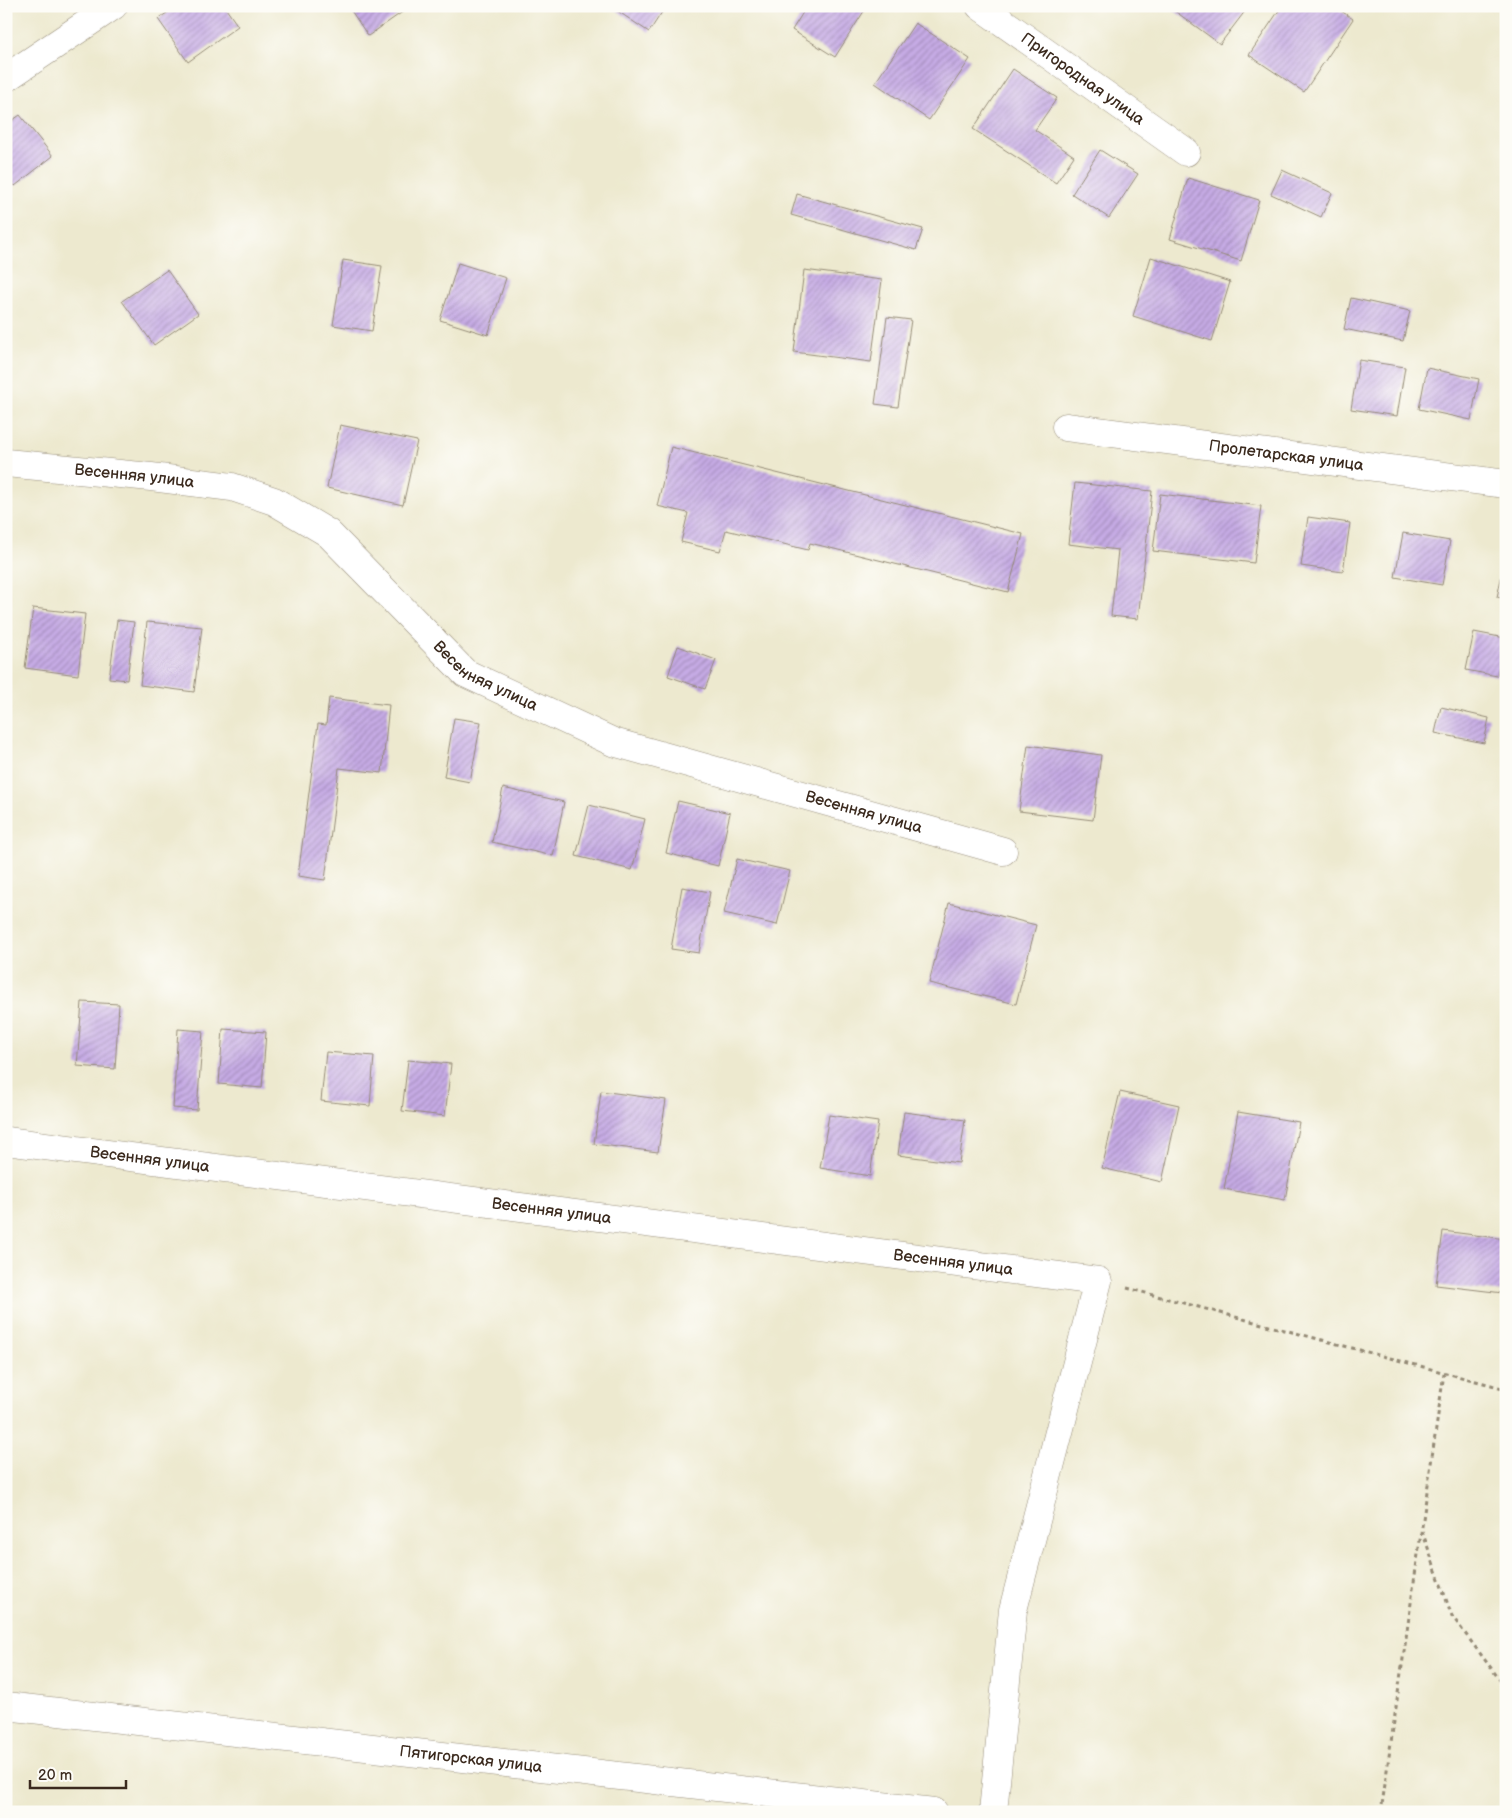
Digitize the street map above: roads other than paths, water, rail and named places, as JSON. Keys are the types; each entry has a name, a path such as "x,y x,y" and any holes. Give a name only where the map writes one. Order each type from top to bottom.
{"street":[{"path":"6,78 113,6"},
{"name":"Пригородная улица","path":"980,6 1186,152"},
{"name":"Пролетарская улица","path":"1066,427 1506,484"},
{"name":"Весенняя улица","path":"6,463 232,487 274,501 328,533 465,673 613,742 1003,850"},
{"name":"Весенняя улица","path":"6,1141 1098,1280 1013,1610 993,1812"},
{"name":"Пятигорская улица","path":"6,1706 934,1812"}]}
